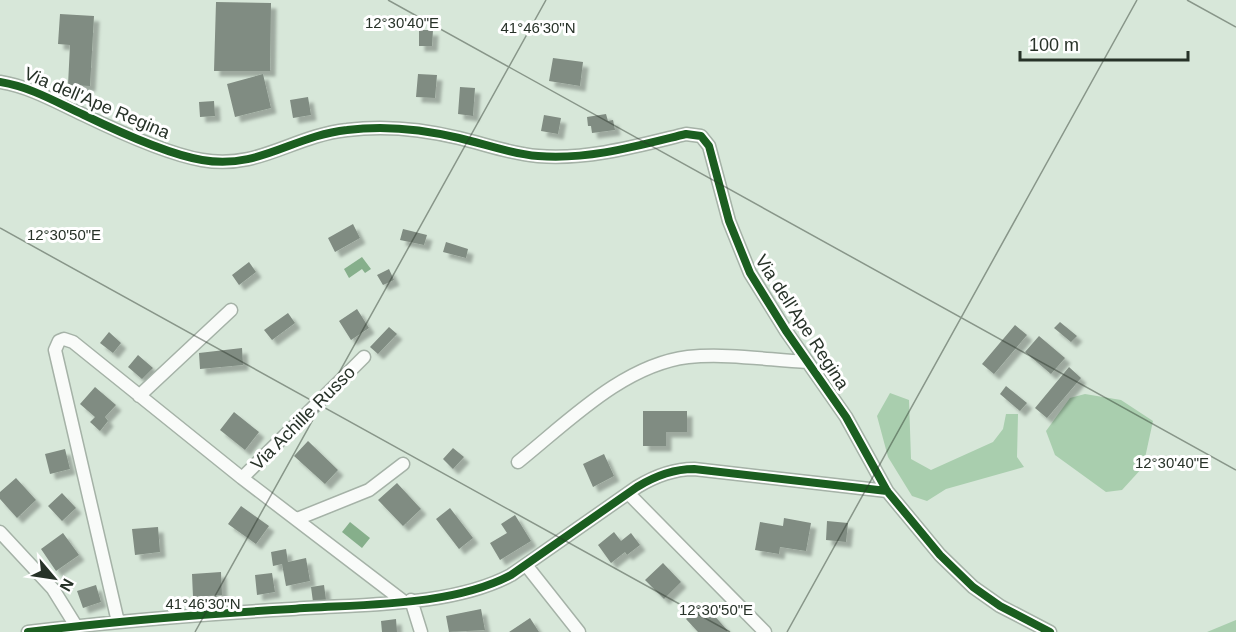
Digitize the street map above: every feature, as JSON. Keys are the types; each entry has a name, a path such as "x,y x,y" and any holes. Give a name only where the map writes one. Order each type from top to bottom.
{"street":[{"name":"Via dell'Ape Regina","path":"0,82 36,92 120,132 171,151 222,163 254,159 305,138 359,128 396,128 429,132 518,154 540,156 593,155 686,134 698,135 709,146 729,221 750,273 807,362 846,417 887,491 940,555 973,587 1000,606 1050,632"},
{"path":"139,396 231,310"},
{"name":"Via Achille Russo","path":"118,622 55,350 59,341 69,339 242,478 407,601"},
{"name":"Via Achille Russo","path":"242,478 364,357"},
{"path":"518,462 609,391 632,375 654,366 680,359 705,357 807,362"},
{"path":"297,519 369,490 403,464"},
{"path":"28,632 190,615 407,601 481,588 504,579 526,565 628,493 657,476 689,469 887,491"},
{"path":"628,493 765,632"},
{"path":"0,532 53,589 76,626"},
{"path":"526,565 579,632"},
{"path":"407,601 421,632"}],"shaded area":[{"path":"362,257 371,269 365,273 362,269 349,278 344,269"},
{"path":"890,393 909,400 911,459 931,470 993,442 1003,429 1006,414 1018,414 1017,457 1024,467 946,489 927,501 912,496 888,457 877,416"},
{"path":"1085,394 1121,400 1153,421 1143,467 1122,490 1106,492 1055,455 1046,431 1070,398"},
{"path":"350,522 370,538 362,548 342,532"},
{"path":"1236,620 1236,632 1207,632"}],"building":[{"path":"216,2 271,3 270,71 214,71"},
{"path":"60,14 94,16 90,86 68,85 70,45 58,44"},
{"path":"419,30 433,30 432,46 419,46"},
{"path":"553,58 583,62 580,86 549,81"},
{"path":"263,74 271,108 235,117 227,84"},
{"path":"418,74 437,75 435,98 416,97"},
{"path":"460,87 475,88 473,116 458,114"},
{"path":"308,97 311,115 293,118 290,100"},
{"path":"214,101 215,116 200,117 199,102"},
{"path":"606,114 608,121 613,120 615,130 592,133 587,117"},
{"path":"544,115 561,118 558,134 541,131"},
{"path":"353,224 360,238 335,252 328,238"},
{"path":"403,229 427,235 424,245 400,240"},
{"path":"446,242 468,249 466,258 443,252"},
{"path":"249,262 256,272 239,285 232,275"},
{"path":"389,269 394,280 383,285 377,275"},
{"path":"357,309 369,328 351,340 339,321"},
{"path":"288,313 295,323 272,340 264,330"},
{"path":"1060,322 1077,336 1071,342 1054,328"},
{"path":"1015,325 1027,335 994,374 982,364"},
{"path":"389,327 397,334 378,354 370,347"},
{"path":"109,332 121,343 113,353 100,343"},
{"path":"1039,336 1065,358 1051,374 1025,352"},
{"path":"242,348 243,365 200,369 199,353"},
{"path":"138,355 153,368 142,379 128,367"},
{"path":"1069,367 1081,378 1047,418 1035,408"},
{"path":"1006,386 1027,403 1020,411 1000,394"},
{"path":"95,387 116,405 105,417 108,421 100,431 90,422 95,417 80,404"},
{"path":"643,411 687,411 687,432 666,432 666,446 643,446"},
{"path":"234,412 259,432 245,450 220,430"},
{"path":"308,441 338,470 325,484 294,456"},
{"path":"453,448 464,457 453,469 443,459"},
{"path":"65,449 70,469 50,474 45,454"},
{"path":"604,454 614,476 593,487 583,464"},
{"path":"16,478 36,500 17,518 0,499 0,492"},
{"path":"397,483 421,509 403,526 378,500"},
{"path":"62,493 76,508 62,521 48,506"},
{"path":"241,506 269,526 256,544 228,524"},
{"path":"450,508 473,538 459,549 436,519"},
{"path":"515,515 531,541 500,560 490,543 507,533 501,524"},
{"path":"784,518 811,523 806,551 780,547 779,554 755,550 760,522 783,526"},
{"path":"827,521 848,523 846,542 826,540"},
{"path":"158,527 160,552 135,555 132,529"},
{"path":"614,532 621,541 631,533 640,545 627,555 625,552 611,563 598,545"},
{"path":"63,533 79,555 56,571 41,549"},
{"path":"286,549 288,562 306,558 310,581 286,586 282,564 273,566 271,552"},
{"path":"663,563 681,582 664,599 645,580"},
{"path":"221,572 222,595 193,597 192,574"},
{"path":"272,573 275,592 257,595 255,575"},
{"path":"96,585 101,602 83,608 77,591"},
{"path":"324,585 326,600 313,602 311,587"},
{"path":"703,603 727,632 698,632 686,619"},
{"path":"481,609 485,630 449,632 446,616"},
{"path":"530,618 539,632 509,632"},
{"path":"396,619 397,632 382,632 381,621"}],"cycle path":[{"path":"0,82 33,91 111,128 158,147 188,157 222,162 258,156 327,133 361,129 417,130 518,153 557,157 613,151 686,134 701,136 709,146 729,221 750,273 786,331 846,417 887,491 940,555 973,587 1000,606 1050,632"},
{"path":"28,632 192,616 404,602 461,593 511,575 637,487 657,476 679,470 694,469 887,491"}]}
